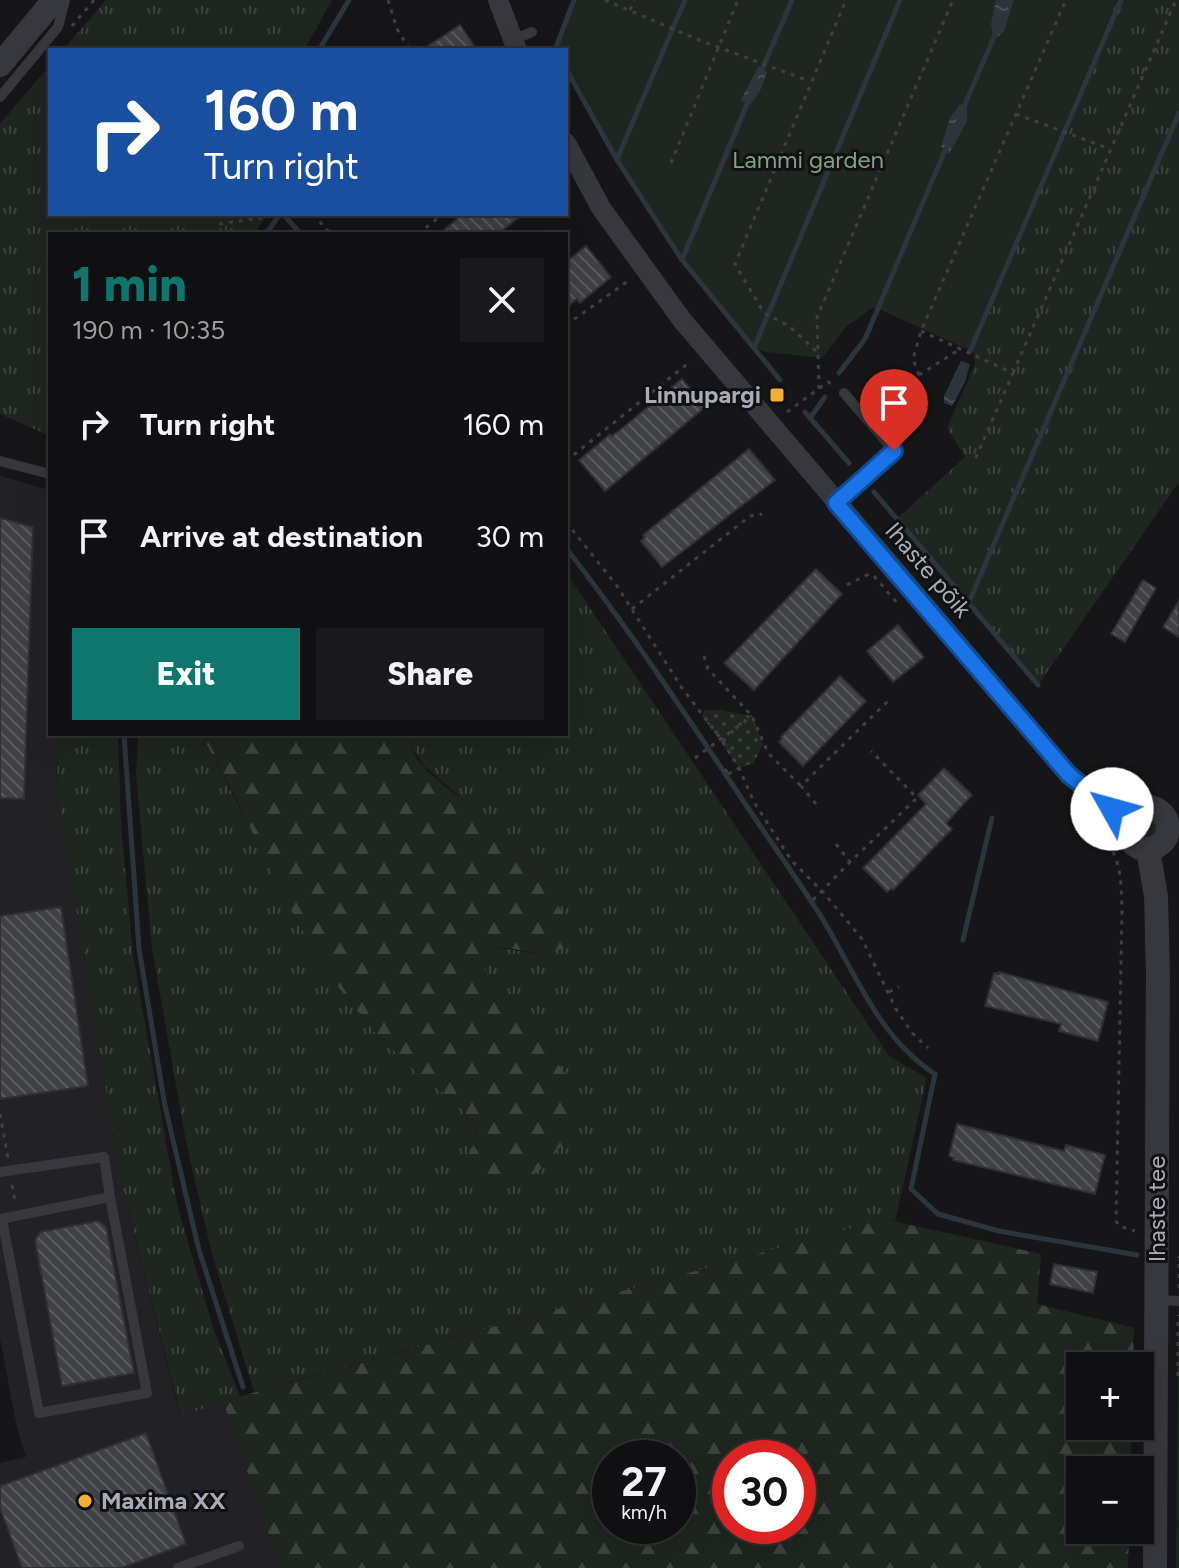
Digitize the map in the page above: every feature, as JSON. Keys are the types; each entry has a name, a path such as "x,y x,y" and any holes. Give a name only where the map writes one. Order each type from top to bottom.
{"street":[{"path":"0,65 54,0"},
{"path":"498,0 515,45"},
{"name":"Ihaste põik","path":"568,147 601,208 682,320 1069,775 1127,820"},
{"path":"1171,806 1167,820 1168,833 1161,845 1148,850 1129,841 1125,827 1137,809 1171,806"},
{"name":"Ihaste tee","path":"1148,850 1156,896 1158,974 1156,1232 1167,1300 1155,1568"}],"lane":[{"path":"0,97 58,27 65,0"},
{"path":"515,45 532,32"},
{"path":"871,424 910,385"},
{"path":"836,503 894,451 844,393"},
{"path":"0,461 48,473"},
{"path":"0,1172 104,1157 147,1393 39,1413 1,1219 110,1197"},
{"path":"178,1568 239,1546"}],"path":[{"path":"388,0 397,29 409,48"},
{"path":"605,0 811,81"},
{"path":"630,10 634,0"},
{"path":"671,163 738,0"},
{"path":"818,353 789,326 764,313 735,264 846,0"},
{"path":"819,389 817,317 953,0"},
{"path":"960,349 919,375 913,359 921,331 1066,0"},
{"path":"973,464 1176,0"},
{"path":"1016,114 1111,149"},
{"path":"219,224 276,216"},
{"path":"315,216 329,232"},
{"path":"420,232 440,216"},
{"path":"568,324 634,277"},
{"path":"921,331 1013,373"},
{"path":"568,459 697,357"},
{"path":"787,412 828,382 844,393"},
{"path":"632,609 750,516 762,514"},
{"path":"568,525 632,609 682,688 721,739 739,768 754,802 791,860 823,892 862,939 896,1009 912,1033 928,1048"},
{"path":"865,563 892,600 903,608"},
{"path":"847,585 871,573"},
{"path":"704,656 708,669 752,716 768,753 816,804"},
{"path":"801,786 890,699"},
{"path":"695,758 752,716"},
{"path":"813,900 917,798 871,751"},
{"path":"727,773 739,768"},
{"path":"1084,811 1120,863 1120,1092 1116,1221 1119,1226 1131,1231 1156,1232"},
{"path":"836,844 850,862"},
{"path":"889,992 899,987"},
{"path":"1179,1256 1179,1264"}],"shaded area":[{"path":"0,476 48,489 48,736 57,736 58,797 120,1176 180,1415 223,1401 280,1568 0,1568 0,1463 26,1457 17,1428 0,1339"}],"green space":[{"path":"106,0 332,0 305,48 65,48"},
{"name":"Lammi garden","path":"574,0 1117,0 969,350 874,307 847,326 822,358 754,348 682,260 617,160 568,73 568,48 554,48"},
{"path":"1117,0 1179,0 1179,482 1038,685 898,518 965,457 947,428 975,364 974,352 969,350"},
{"path":"48,67 48,216 267,216 255,232 48,232 48,435 0,414 0,124"},
{"path":"568,575 889,1056 927,1078 895,1221 884,1219 254,1392 212,1254 186,1142 152,948 136,774 138,736 202,736 327,973 376,1034 427,1082 456,1101 478,1133 462,1175 571,1083 539,1036 528,1012 501,991 482,966 480,957 495,947 532,953 564,915 542,885 512,854 489,821 424,766 407,736 568,736"},
{"path":"705,710 752,716 763,744 754,763 739,768 702,716"},
{"path":"57,736 118,736 121,824 133,955 177,1204 213,1328 240,1396 181,1416 120,1176 58,797"},
{"path":"202,736 408,736 418,760 440,782 487,819 512,854 551,896 565,919 569,932 568,946 550,952 495,947 481,958 482,966 501,991 528,1012 539,1036 571,1083 572,1134 538,1172 504,1188 462,1175 478,1132 456,1101 427,1082 376,1034 327,973 279,889 237,800"},
{"path":"1146,812 1157,817 1162,828 1157,839 1146,844 1135,839 1130,828 1135,817"},
{"path":"884,1219 1041,1254 1037,1304 1134,1328 1133,1352 1066,1352 1066,1440 1131,1440 1131,1456 1066,1456 1066,1544 1129,1544 1128,1568 280,1568 223,1401"},
{"path":"1179,1264 1179,1568 1176,1568"}],"water":[{"path":"996,0 1014,0 1004,32 997,37 993,35 991,24"},
{"path":"758,67 763,67 767,72 760,91 750,105 741,100"},
{"path":"960,104 967,107 967,121 949,154 941,147 950,118"},
{"path":"961,361 970,364 965,382 952,406 944,403 944,396"}],"building":[{"path":"460,25 476,48 425,48"},
{"path":"461,216 520,216 500,232 441,232"},
{"path":"586,246 611,277 580,303 577,299 568,306 568,260"},
{"path":"682,379 705,407 605,491 579,460"},
{"path":"749,449 775,480 662,567 641,541 645,537 643,535"},
{"path":"0,518 33,527 24,799 0,798"},
{"path":"816,569 842,594 754,690 724,663"},
{"path":"1143,580 1156,588 1125,642 1111,634"},
{"path":"1179,601 1179,637 1163,627"},
{"path":"898,625 924,657 893,682 867,651"},
{"path":"840,676 866,701 803,766 779,742 781,737"},
{"path":"944,768 972,795 946,823 952,829 893,890 887,892 863,868 926,804 918,795"},
{"path":"61,907 88,1086 0,1099 0,916"},
{"path":"994,973 1108,1002 1098,1041 1059,1031 1061,1024 985,1006"},
{"path":"957,1124 1064,1151 1066,1145 1105,1155 1095,1194 953,1160 949,1156"},
{"path":"98,1221 106,1227 134,1373 62,1386 35,1240 40,1232"},
{"path":"1054,1264 1097,1272 1093,1293 1050,1284"},
{"name":"Maxima XX","path":"146,1433 186,1544 121,1568 22,1568 0,1508 0,1486"}],"waterway":[{"path":"320,48 349,0"},
{"path":"556,48 574,0"},
{"path":"617,159 685,0"},
{"path":"763,67 792,0"},
{"path":"754,348 900,0"},
{"path":"970,351 1121,0"},
{"path":"963,109 997,30"},
{"path":"568,73 617,160 682,260 780,380"},
{"path":"682,260 747,104"},
{"path":"969,602 1179,113"},
{"path":"839,373 865,339 946,148"},
{"path":"267,232 279,216"},
{"path":"285,216 299,232"},
{"path":"810,418 825,397"},
{"path":"805,412 849,463"},
{"path":"874,492 1038,685"},
{"path":"568,551 652,666 801,885 883,1023 915,1059 935,1074 911,1189 938,1214 999,1231 1137,1255"},
{"path":"124,736 139,949 165,1106 199,1250 243,1387"},
{"path":"963,940 992,818"}],"place":[{"name":"Linnupargi","path":"777,395"},
{"name":"Maxima XX","path":"85,1501"}],"route":[{"path":"894,451 836,503 1069,775 1112,809"}]}
